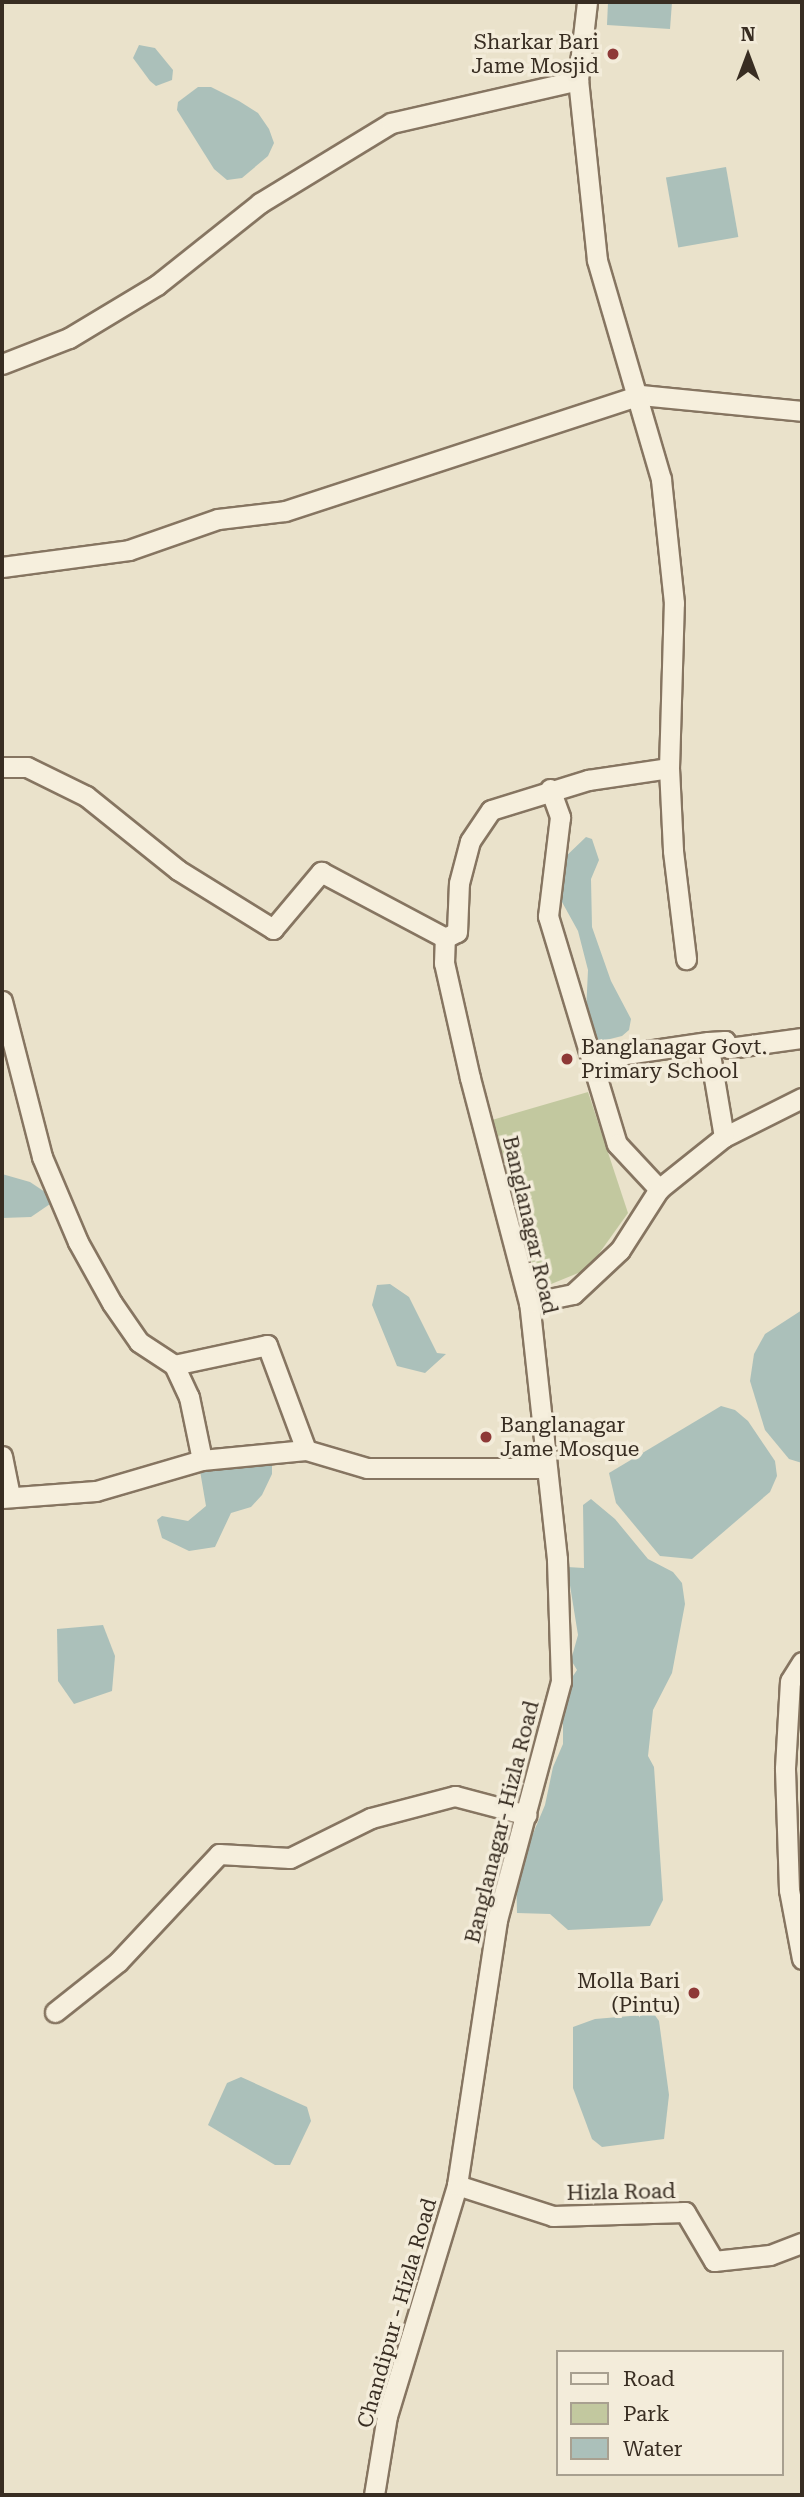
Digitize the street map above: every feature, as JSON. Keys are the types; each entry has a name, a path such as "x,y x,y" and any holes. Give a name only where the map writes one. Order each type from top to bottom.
{"street":[{"path":"587,2 578,80 597,260 640,395 661,480 674,603 669,768 673,852 686,959"},
{"path":"2,364 69,338 157,285 260,203 391,123 578,80"},
{"path":"2,567 129,550 218,519 285,511 640,395 802,411"},
{"path":"2,767 27,767 86,796 178,870 273,929 321,872 445,938"},
{"name":"Banglanagar Road","path":"544,1468 529,1303 470,1078 444,963 445,938 457,932 459,883 470,841 491,810 551,789 669,768"},
{"path":"551,789 560,817 548,916 617,1144 659,1189"},
{"path":"2,1001 42,1157 78,1242 139,1342 174,1365 188,1396 202,1460"},
{"path":"592,1059 708,1042 725,1041 729,1048 802,1038"},
{"path":"708,1042 724,1137"},
{"path":"529,1303 573,1294 620,1250 659,1189 724,1137 802,1098"},
{"path":"174,1365 267,1345 306,1450"},
{"path":"2,1456 6,1497 96,1491 202,1460 306,1450 367,1468 544,1468"},
{"name":"Banglanagar- Hizla Road","path":"457,2185 497,1920 561,1681 557,1559 544,1468"},
{"path":"802,1662 790,1681 785,1769 789,1890 802,1959"},
{"path":"55,2012 118,1962 219,1854 290,1858 372,1818 455,1796 527,1815"},
{"name":"Hizla Road","path":"457,2185 553,2216 685,2212 714,2261 770,2255 802,2243"},
{"name":"Chandipur - Hizla Road","path":"374,2495 387,2416 457,2185"}],"green space":[{"path":"588,1092 628,1213 588,1269 539,1289 492,1120"}],"water":[{"path":"608,2 672,2 670,29 607,25"},
{"path":"139,45 155,48 173,70 172,80 156,86 150,81 133,58"},
{"path":"198,87 211,87 239,101 258,113 269,129 274,143 268,156 242,178 227,180 214,169 177,110 178,102"},
{"path":"726,167 738,237 678,248 666,178"},
{"path":"586,837 592,839 599,860 591,879 592,927 611,981 631,1019 629,1030 622,1036 598,1042 586,1012 588,970 578,931 557,893 562,860"},
{"path":"2,1174 30,1182 45,1192 50,1204 31,1217 2,1218"},
{"path":"390,1284 409,1297 437,1353 446,1354 425,1373 397,1366 372,1305 377,1285"},
{"path":"802,1310 802,1463 789,1459 765,1430 750,1381 754,1354 765,1334"},
{"path":"721,1406 735,1410 748,1421 775,1461 777,1476 770,1492 692,1559 660,1556 616,1503 609,1473"},
{"path":"267,1459 272,1464 272,1474 262,1495 251,1507 231,1513 215,1547 189,1551 162,1538 157,1520 162,1516 188,1521 206,1506 199,1465"},
{"path":"591,1499 615,1519 648,1559 673,1572 682,1583 685,1604 672,1673 653,1710 648,1756 654,1767 663,1900 650,1926 568,1930 550,1914 517,1913 516,1874 545,1805 553,1767 563,1744 563,1691 577,1670 571,1660 578,1635 567,1567 584,1568 583,1505"},
{"path":"103,1625 115,1656 112,1691 74,1704 58,1681 57,1629"},
{"path":"654,2014 659,2021 669,2095 664,2139 602,2147 592,2139 573,2088 573,2027 595,2019"},
{"path":"241,2077 307,2107 311,2121 290,2165 275,2165 208,2125 227,2083"}],"place":[{"name":"Sharkar Bari Jame Mosjid","path":"613,54"},
{"name":"Banglanagar Govt. Primary School","path":"567,1059"},
{"name":"Banglanagar Jame Mosque","path":"486,1437"},
{"name":"Molla Bari (Pintu)","path":"694,1993"}]}
